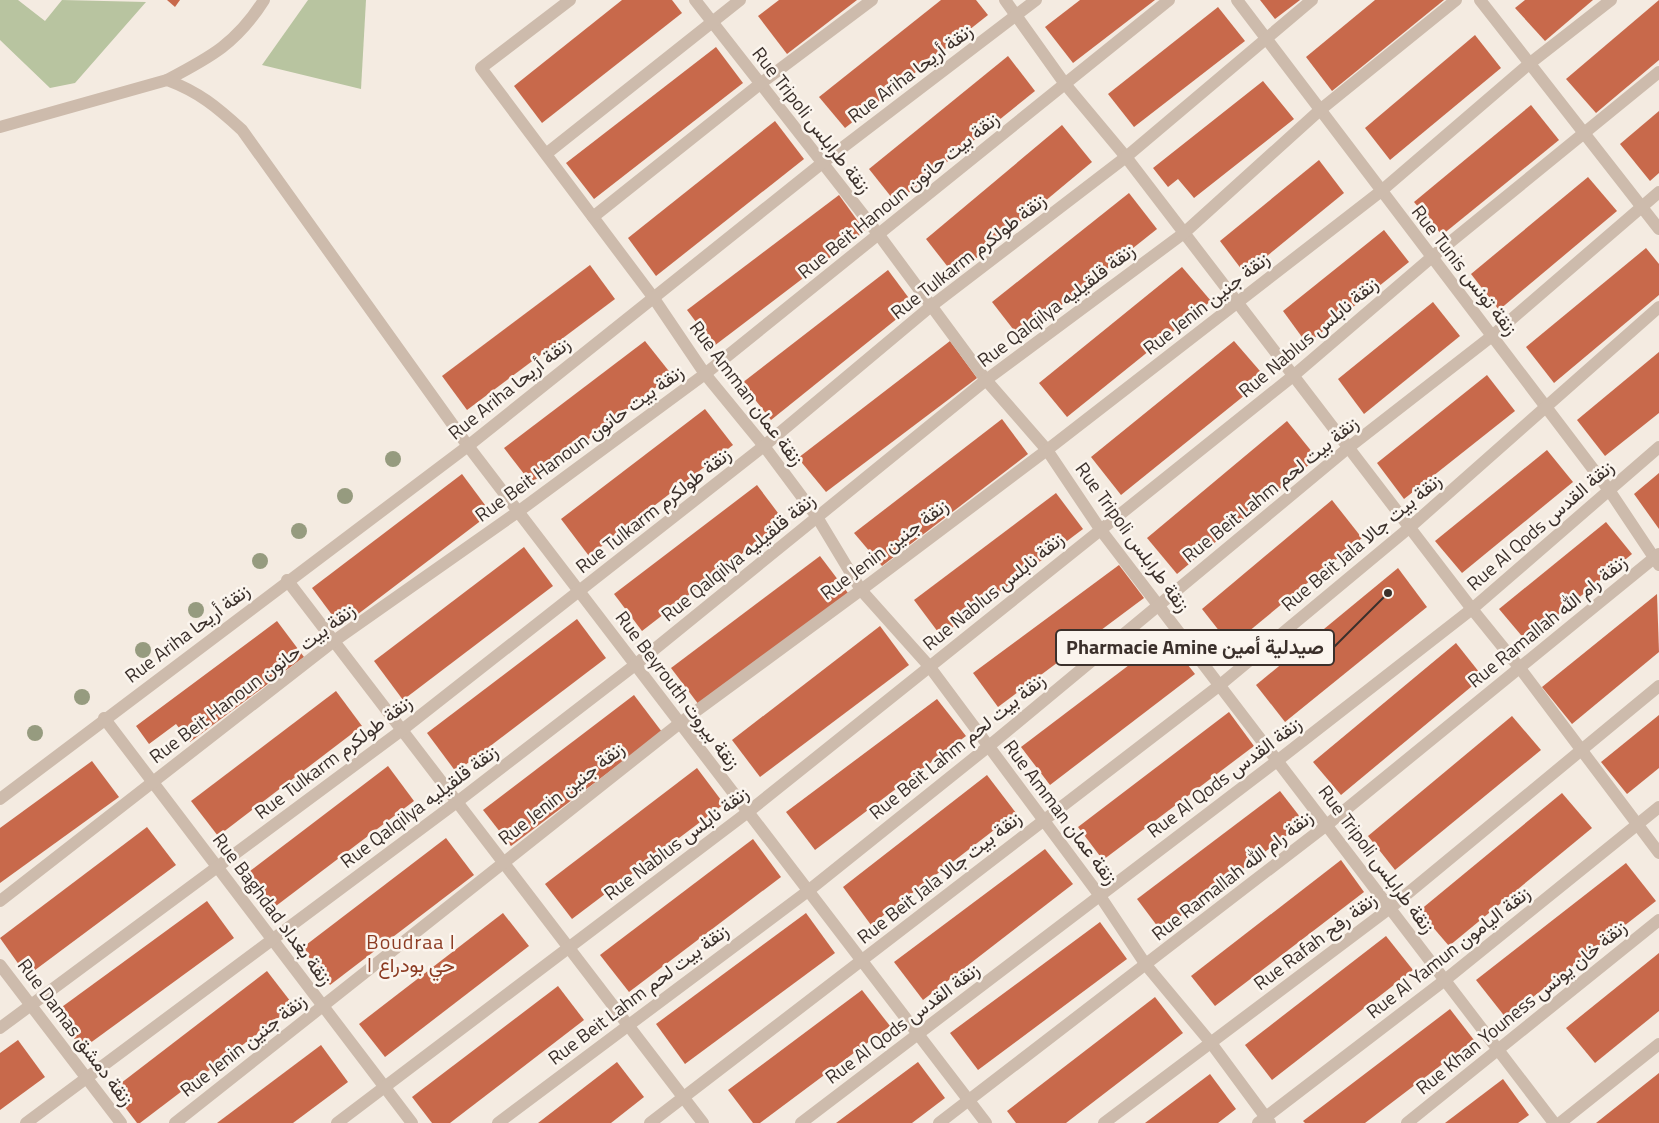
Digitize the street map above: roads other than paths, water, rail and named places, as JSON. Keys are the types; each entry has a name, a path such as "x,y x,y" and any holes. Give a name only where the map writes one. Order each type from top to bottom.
{"street":[{"path":"0,114 4,126 167,80 200,63 241,34 264,0"},
{"name":"Rue Amman زنقة عمان","path":"570,0 481,68 653,297 705,374 764,446 817,517 861,590 929,666 1100,896 1146,965 1211,1043 1265,1121"},
{"name":"Rue Tripoli زنقة طرابلس","path":"695,0 821,164 879,235 930,307 986,380 1047,450 1100,529 1277,761 1328,824 1554,1123"},
{"path":"546,154 740,0"},
{"path":"593,217 760,84 872,0"},
{"path":"1005,0 1065,84 1184,233 1409,528 1519,667 1580,751 1659,853"},
{"name":"Rue Ariha زنقة أريحا","path":"0,798 287,580 468,446 821,164 1036,0"},
{"name":"Rue Beit Hanoun زنقة بيت حانون","path":"0,902 334,641 519,510 705,374 1169,0"},
{"name":"Rue Tunis زنقة تونس","path":"1237,0 1380,192 1432,257 1609,490 1657,560"},
{"name":"Rue Tulkarm زنقة طولكرم","path":"0,1028 216,866 402,730 764,446 930,307 1126,158 1312,0"},
{"name":"Rue Qalqilya زنقة قلقيليه","path":"26,1123 457,802 635,665 986,380 1184,233 1320,110 1456,0"},
{"path":"1480,0 1659,229"},
{"name":"Rue Jenin زنقة جنين","path":"176,1123 680,723 1047,450 1380,192 1529,64 1611,0"},
{"name":"Rue Nablus زنقة نابلس","path":"338,1123 748,812 1293,376 1432,257 1583,132 1659,72"},
{"name":"Rue Beyrouth زنقة بيروت","path":"167,80 211,101 242,130 468,446 519,510 635,665 986,1123"},
{"name":"Rue Beit Lahm زنقة بيت لحم","path":"498,1123 627,1024 808,890 989,746 1348,448 1492,336 1659,192"},
{"name":"Rue Beit Jala زنقة بيت جالا","path":"650,1123 862,962 1043,819 1220,685 1409,528 1659,307"},
{"name":"Rue Al Qods زنقة القدس","path":"801,1123 1277,761 1472,609 1659,448"},
{"name":"Rue Ramallah زنقة رام الله","path":"939,1123 1328,824 1519,667 1657,560"},
{"path":"287,580 703,1123"},
{"name":"Rue Rafah زنقة رفح","path":"1104,1123 1390,908 1659,686"},
{"name":"Rue Baghdad زنقة بغداد","path":"104,718 412,1123"},
{"name":"Rue Al Yamun زنقة اليامون","path":"1265,1121 1445,980 1659,806"},
{"name":"Rue Khan Youness زنقة خان يونس","path":"1407,1123 1499,1051 1659,920"},
{"name":"Rue Damas زنقة دمشق","path":"0,965 121,1123"},
{"path":"1560,1123 1659,1044"}],"place":[{"name":"Pharmacie Amine صيدلية أمين","path":"1388,593"}],"district":[{"name":"Boudraa I I حي بودراع","path":"411,954"}]}
